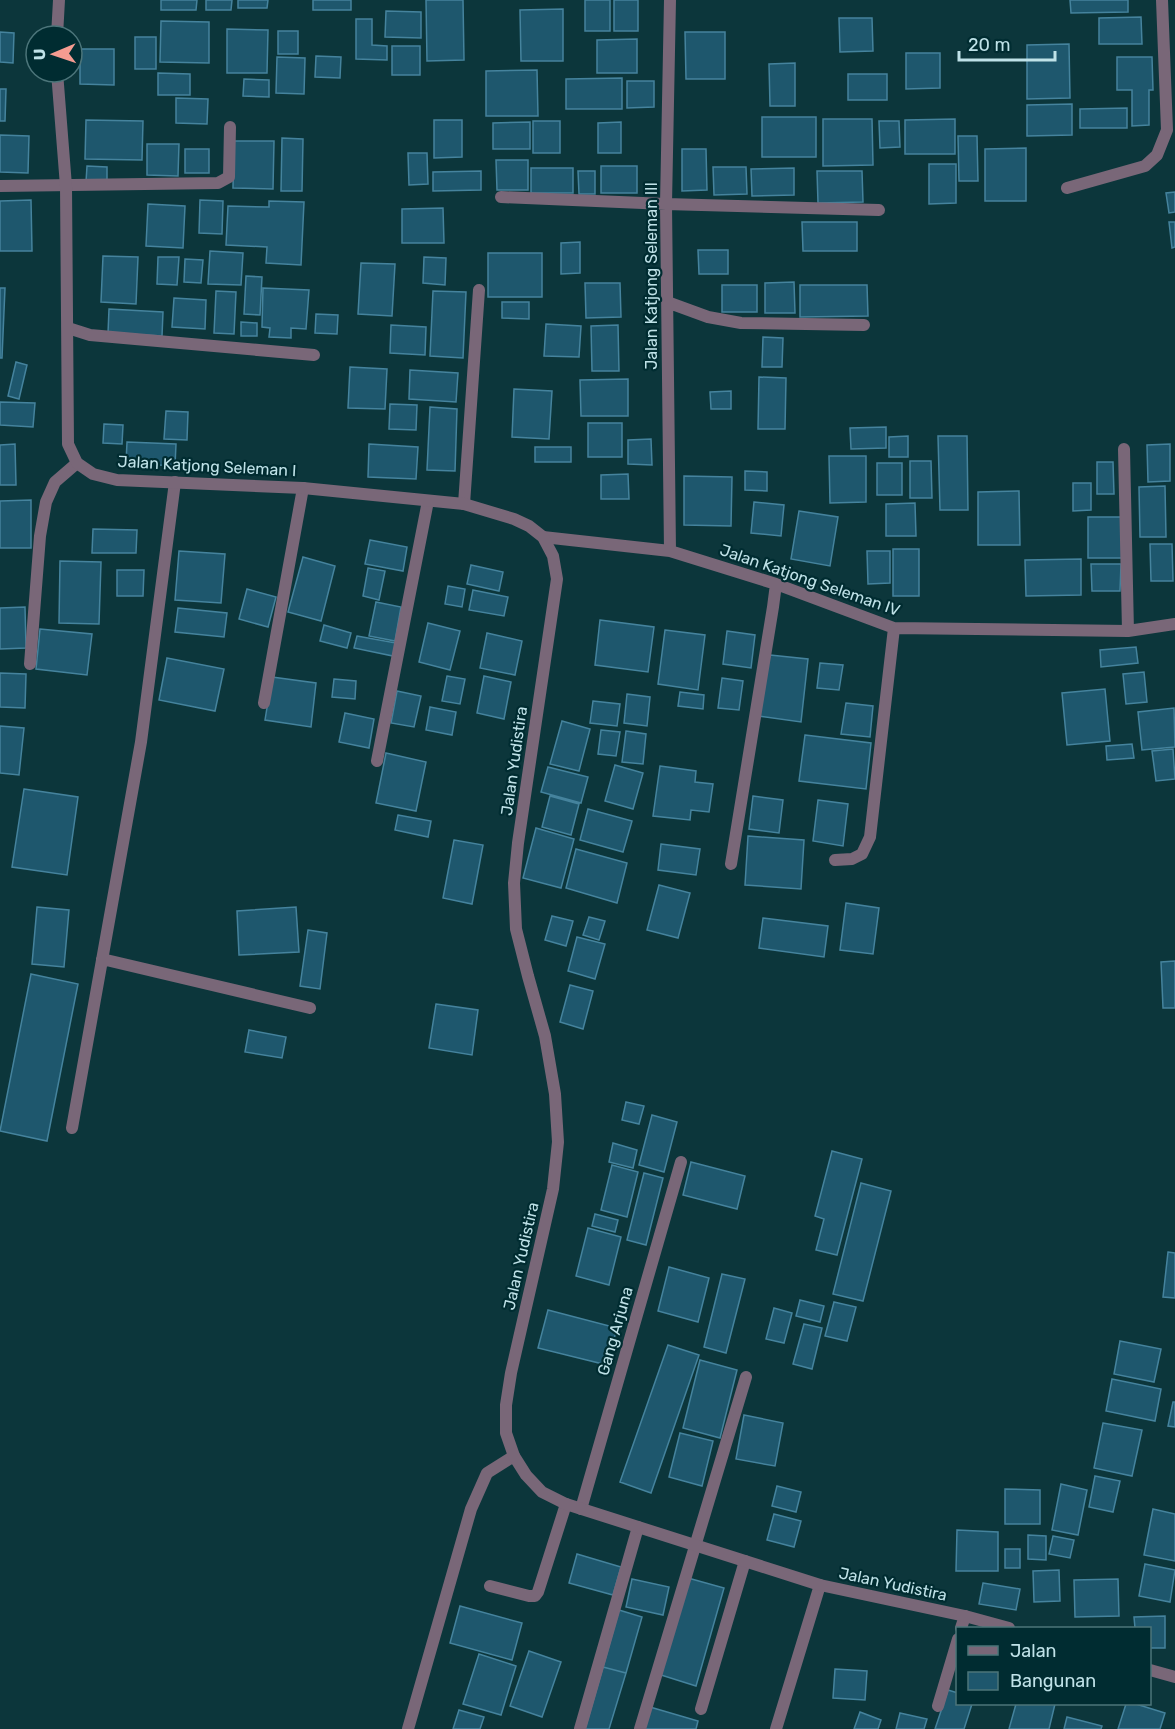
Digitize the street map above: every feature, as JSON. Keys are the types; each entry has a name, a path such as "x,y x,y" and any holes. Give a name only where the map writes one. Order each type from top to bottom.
{"street":[{"path":"58,24 59,0"},
{"name":"Jalan Katjong Seleman III","path":"670,0 666,204 670,551"},
{"path":"1067,188 1145,166 1157,155 1167,130 1161,0"},
{"path":"30,664 40,536 46,502 54,482 77,462 68,444 66,186 58,84"},
{"path":"0,186 218,183 229,177 230,128"},
{"path":"501,197 879,210"},
{"path":"464,504 479,290"},
{"path":"667,302 708,316 741,323 864,325"},
{"path":"68,328 90,335 314,355"},
{"path":"1124,449 1128,632"},
{"name":"Jalan Katjong Seleman I","path":"77,462 93,474 117,480 303,488 464,504 514,519 529,526 543,537"},
{"path":"72,1128 141,742 175,482"},
{"path":"264,703 303,488"},
{"path":"377,760 428,501"},
{"name":"Jalan Katjong Seleman IV","path":"543,537 670,551 776,584 894,628 1128,632 1175,624"},
{"name":"Jalan Yudistira","path":"543,537 553,556 557,579 514,883 516,929 545,1036 555,1094 558,1142 553,1189 511,1373 506,1433 514,1456 526,1475 542,1492 566,1504 820,1585 965,1616 1002,1627"},
{"path":"731,864 776,584"},
{"path":"835,860 852,859 862,854 870,837 894,628"},
{"path":"102,959 310,1008"},
{"name":"Gang Arjuna","path":"581,1509 681,1162"},
{"path":"640,1729 746,1377"},
{"path":"408,1729 471,1509 487,1473 514,1456"},
{"path":"490,1586 535,1596 566,1504"},
{"path":"580,1729 638,1527"},
{"path":"701,1709 745,1561"},
{"path":"776,1729 820,1585"},
{"path":"962,1627 965,1616"},
{"path":"938,1706 956,1643"},
{"path":"1151,1670 1174,1674"}],"building":[{"path":"161,0 197,0 196,10 161,10"},
{"path":"206,0 232,0 231,10 206,10"},
{"path":"238,0 268,0 267,8 238,8"},
{"path":"313,0 351,0 351,10 313,10"},
{"path":"426,0 463,0 464,60 427,61"},
{"path":"585,0 610,0 610,31 585,31"},
{"path":"614,0 638,0 638,31 614,31"},
{"path":"1070,0 1128,0 1128,12 1071,13"},
{"path":"563,9 563,61 521,61 520,10"},
{"path":"386,11 421,12 421,38 385,37"},
{"path":"1141,17 1142,44 1099,44 1099,18"},
{"path":"839,18 872,18 873,51 840,52"},
{"path":"356,19 372,19 372,45 387,46 387,60 356,59"},
{"path":"161,21 209,22 209,63 160,62"},
{"path":"227,29 268,30 267,73 227,73"},
{"path":"278,31 298,31 298,54 278,54"},
{"path":"0,32 14,33 13,63 0,62"},
{"path":"685,32 725,32 725,79 686,79"},
{"path":"135,37 156,37 156,69 135,69"},
{"path":"637,39 637,73 597,73 597,40"},
{"path":"1069,44 1070,98 1027,99 1027,45"},
{"path":"392,46 420,46 420,75 392,75"},
{"path":"84,49 114,49 114,85 80,84 84,84"},
{"path":"906,53 940,53 940,88 906,89"},
{"path":"316,56 341,57 340,78 315,77"},
{"path":"277,57 305,58 304,94 276,93"},
{"path":"1117,57 1152,57 1153,90 1149,90 1149,125 1132,126 1132,90 1117,90"},
{"path":"795,63 795,106 770,106 769,64"},
{"path":"537,70 538,116 486,116 486,71"},
{"path":"158,73 190,74 190,95 158,95"},
{"path":"848,74 887,74 887,100 848,100"},
{"path":"622,78 622,109 566,109 566,79"},
{"path":"244,79 269,80 269,97 243,96"},
{"path":"627,81 654,81 654,107 627,108"},
{"path":"0,89 6,89 5,121 0,121"},
{"path":"176,98 208,99 207,124 176,123"},
{"path":"1072,104 1072,135 1027,136 1027,105"},
{"path":"1127,108 1127,128 1080,128 1080,109"},
{"path":"762,117 816,117 816,157 762,157"},
{"path":"823,119 872,119 873,165 823,166"},
{"path":"955,119 955,154 905,154 905,120"},
{"path":"86,120 143,121 142,160 85,159"},
{"path":"434,120 462,120 462,157 434,158"},
{"path":"533,121 560,121 560,153 533,153"},
{"path":"879,121 899,121 900,147 880,148"},
{"path":"530,122 530,149 493,149 493,123"},
{"path":"621,122 621,153 598,153 598,123"},
{"path":"0,135 29,136 28,173 0,172"},
{"path":"958,136 977,136 978,181 959,181"},
{"path":"282,138 303,139 302,191 281,191"},
{"path":"234,141 274,141 273,189 233,188"},
{"path":"147,144 179,144 178,176 147,175"},
{"path":"1026,148 1026,201 985,201 985,149"},
{"path":"185,149 209,149 209,173 185,173"},
{"path":"682,149 706,149 707,190 682,191"},
{"path":"408,153 427,153 428,184 409,185"},
{"path":"496,160 528,160 528,190 497,190"},
{"path":"929,164 956,164 956,203 929,204"},
{"path":"87,166 107,167 107,182 86,182"},
{"path":"601,166 637,166 637,193 601,193"},
{"path":"713,167 746,167 747,194 714,195"},
{"path":"531,168 573,168 573,193 531,193"},
{"path":"794,168 794,195 752,196 751,169"},
{"path":"481,171 481,190 433,191 433,172"},
{"path":"578,171 595,171 595,194 579,194"},
{"path":"817,171 862,171 863,202 818,203"},
{"path":"1175,192 1175,212 1169,213 1166,193"},
{"path":"31,200 32,251 0,251 0,201"},
{"path":"200,200 223,201 222,234 199,233"},
{"path":"269,201 304,202 301,265 266,263 267,247 226,245 228,206 269,207"},
{"path":"148,204 185,206 183,248 146,246"},
{"path":"443,208 444,243 402,243 402,209"},
{"path":"802,222 857,222 857,251 803,251"},
{"path":"1169,222 1175,222 1175,247 1172,248"},
{"path":"580,242 580,273 561,274 561,243"},
{"path":"698,250 728,250 728,274 699,274"},
{"path":"210,251 243,253 241,285 208,284"},
{"path":"488,253 542,253 542,297 488,297"},
{"path":"103,256 138,257 136,304 101,302"},
{"path":"158,257 179,257 177,285 157,284"},
{"path":"424,257 446,258 445,285 423,283"},
{"path":"185,259 203,260 201,283 184,282"},
{"path":"361,263 395,264 392,316 358,314"},
{"path":"246,276 262,277 260,315 244,314"},
{"path":"794,282 795,313 765,313 765,283"},
{"path":"585,283 620,283 621,317 586,318"},
{"path":"722,285 757,285 757,312 722,312"},
{"path":"800,285 867,285 868,316 800,317"},
{"path":"0,288 5,288 2,358 0,358"},
{"path":"263,288 309,290 306,329 291,328 291,338 269,337 270,328 262,327"},
{"path":"216,291 236,292 234,334 214,333"},
{"path":"433,291 466,292 463,358 430,356"},
{"path":"174,298 206,300 205,329 172,327"},
{"path":"502,302 529,302 529,319 502,318"},
{"path":"109,309 163,312 162,336 108,333"},
{"path":"316,314 338,315 337,334 315,333"},
{"path":"241,322 257,323 257,336 241,336"},
{"path":"546,324 581,326 579,357 544,356"},
{"path":"391,325 426,327 425,355 390,353"},
{"path":"618,325 619,371 592,371 591,326"},
{"path":"763,337 783,338 782,367 762,367"},
{"path":"16,362 27,365 19,399 8,396"},
{"path":"350,367 387,369 385,409 348,408"},
{"path":"410,370 458,373 456,402 409,399"},
{"path":"759,377 786,378 785,429 758,429"},
{"path":"628,379 628,416 581,416 580,380"},
{"path":"514,389 552,391 549,439 512,437"},
{"path":"731,391 731,409 711,409 710,392"},
{"path":"0,402 35,403 33,427 0,425"},
{"path":"390,404 417,405 416,430 389,429"},
{"path":"430,407 457,409 455,471 427,470"},
{"path":"166,411 188,412 187,440 164,439"},
{"path":"588,423 622,423 622,457 588,457"},
{"path":"104,424 123,425 122,444 103,443"},
{"path":"886,427 886,448 851,449 850,428"},
{"path":"908,436 908,457 889,457 889,437"},
{"path":"938,436 967,436 968,510 940,510"},
{"path":"651,439 652,465 628,464 628,440"},
{"path":"127,442 176,444 175,466 126,463"},
{"path":"15,444 16,485 0,485 0,445"},
{"path":"369,444 418,447 416,479 368,477"},
{"path":"1170,444 1170,481 1148,482 1147,445"},
{"path":"535,447 571,447 571,462 535,462"},
{"path":"829,456 866,456 866,502 830,503"},
{"path":"910,461 931,461 932,498 910,498"},
{"path":"1097,462 1113,462 1114,494 1097,494"},
{"path":"877,463 902,463 902,495 877,495"},
{"path":"745,471 767,472 767,491 745,490"},
{"path":"628,474 629,499 601,499 601,475"},
{"path":"684,476 732,477 731,526 684,525"},
{"path":"1073,483 1091,483 1091,510 1073,511"},
{"path":"1165,486 1166,537 1140,537 1139,487"},
{"path":"1019,491 1020,545 978,545 978,492"},
{"path":"31,500 31,548 0,548 0,501"},
{"path":"754,502 784,505 781,536 751,533"},
{"path":"915,503 916,536 886,536 886,504"},
{"path":"799,511 838,517 830,566 791,559"},
{"path":"1088,517 1125,517 1126,558 1088,558"},
{"path":"93,529 137,530 136,553 92,553"},
{"path":"370,540 407,547 403,571 365,564"},
{"path":"1150,544 1172,544 1173,581 1151,581"},
{"path":"893,549 919,549 919,596 893,596"},
{"path":"179,551 225,554 221,603 175,600"},
{"path":"867,551 890,551 890,583 868,584"},
{"path":"303,557 335,566 321,621 288,612"},
{"path":"1081,559 1081,595 1026,596 1025,560"},
{"path":"60,561 101,562 99,624 59,623"},
{"path":"1091,564 1121,564 1120,591 1092,591"},
{"path":"471,565 503,572 499,591 467,584"},
{"path":"368,568 385,571 379,600 363,596"},
{"path":"117,570 144,570 143,596 117,596"},
{"path":"448,586 465,589 462,607 445,604"},
{"path":"247,589 276,597 268,627 239,619"},
{"path":"473,590 508,597 504,616 469,610"},
{"path":"376,602 401,607 395,641 369,636"},
{"path":"25,607 26,648 0,649 0,608"},
{"path":"178,608 227,613 224,637 175,632"},
{"path":"600,620 654,627 648,672 595,665"},
{"path":"428,623 460,631 450,670 419,662"},
{"path":"324,625 351,633 347,648 320,641"},
{"path":"40,629 92,634 87,675 36,669"},
{"path":"665,630 705,635 698,690 658,684"},
{"path":"727,631 755,635 751,668 723,664"},
{"path":"487,633 522,641 515,675 480,668"},
{"path":"357,636 396,643 393,656 354,648"},
{"path":"1136,647 1138,663 1101,667 1100,650"},
{"path":"770,655 808,659 801,722 758,716"},
{"path":"167,658 224,669 215,711 159,700"},
{"path":"820,663 843,665 839,690 817,688"},
{"path":"1144,672 1147,702 1126,704 1123,674"},
{"path":"0,673 26,674 25,708 0,707"},
{"path":"447,676 465,679 460,704 442,701"},
{"path":"484,676 511,682 504,719 477,713"},
{"path":"272,677 316,683 311,727 265,720"},
{"path":"722,678 743,681 739,710 718,708"},
{"path":"334,679 356,681 355,699 332,697"},
{"path":"1105,689 1110,741 1067,745 1062,693"},
{"path":"397,691 421,696 414,727 391,723"},
{"path":"680,692 704,695 703,709 678,706"},
{"path":"627,694 650,697 647,726 624,723"},
{"path":"593,701 620,704 617,726 590,723"},
{"path":"846,703 873,706 870,737 841,734"},
{"path":"430,707 456,712 452,735 426,730"},
{"path":"1174,708 1175,747 1142,750 1138,712"},
{"path":"345,713 374,719 369,748 339,742"},
{"path":"562,721 590,729 579,771 550,764"},
{"path":"0,726 24,728 19,775 0,773"},
{"path":"601,730 620,732 616,756 598,754"},
{"path":"626,731 646,734 643,764 622,762"},
{"path":"805,735 871,743 866,789 799,781"},
{"path":"1132,744 1134,758 1107,760 1106,746"},
{"path":"1173,749 1175,779 1156,781 1152,751"},
{"path":"386,753 426,762 416,811 376,803"},
{"path":"615,765 643,773 633,809 605,801"},
{"path":"660,766 696,771 695,782 713,784 709,812 691,810 690,820 653,816"},
{"path":"548,767 588,777 581,803 541,792"},
{"path":"24,789 78,797 67,875 12,867"},
{"path":"550,796 579,804 571,835 542,827"},
{"path":"753,796 783,800 779,833 749,829"},
{"path":"818,800 848,804 843,846 813,841"},
{"path":"588,809 632,821 623,852 580,840"},
{"path":"398,815 431,821 428,837 395,830"},
{"path":"536,828 574,839 561,888 523,878"},
{"path":"748,836 804,840 801,889 745,885"},
{"path":"454,840 483,845 472,904 443,898"},
{"path":"661,844 700,849 696,875 658,870"},
{"path":"576,849 627,863 617,903 566,888"},
{"path":"659,885 690,893 678,938 647,930"},
{"path":"846,903 879,908 873,954 840,950"},
{"path":"37,907 69,910 64,967 32,964"},
{"path":"296,907 299,952 239,955 237,911"},
{"path":"552,916 573,921 566,946 545,940"},
{"path":"589,917 605,921 599,940 583,935"},
{"path":"763,918 828,926 824,957 759,948"},
{"path":"308,930 327,933 320,989 300,986"},
{"path":"577,937 605,944 595,979 568,971"},
{"path":"1175,961 1175,1008 1163,1008 1161,962"},
{"path":"31,974 78,984 47,1141 0,1131"},
{"path":"570,985 593,991 583,1029 560,1022"},
{"path":"436,1004 478,1010 472,1055 429,1048"},
{"path":"249,1030 286,1037 282,1058 245,1052"},
{"path":"626,1102 644,1106 639,1124 622,1120"},
{"path":"652,1115 677,1122 664,1172 639,1165"},
{"path":"613,1143 637,1150 633,1168 609,1162"},
{"path":"832,1151 862,1159 837,1255 816,1250 824,1219 815,1216"},
{"path":"691,1162 745,1176 737,1209 683,1195"},
{"path":"612,1165 638,1172 627,1217 601,1210"},
{"path":"644,1173 663,1178 646,1245 627,1240"},
{"path":"861,1183 891,1191 863,1301 833,1294"},
{"path":"595,1214 618,1220 615,1232 592,1226"},
{"path":"588,1228 621,1237 609,1285 576,1276"},
{"path":"1168,1252 1175,1253 1175,1298 1163,1297"},
{"path":"669,1267 709,1278 698,1322 658,1311"},
{"path":"722,1274 745,1279 726,1353 704,1347"},
{"path":"800,1300 824,1306 820,1322 796,1316"},
{"path":"834,1302 856,1307 847,1341 825,1336"},
{"path":"774,1308 792,1313 784,1343 766,1339"},
{"path":"548,1310 617,1328 607,1365 538,1348"},
{"path":"804,1324 822,1328 812,1369 793,1364"},
{"path":"1120,1341 1161,1349 1154,1382 1114,1374"},
{"path":"668,1345 699,1355 651,1493 620,1482"},
{"path":"700,1360 737,1370 720,1438 683,1428"},
{"path":"1112,1379 1161,1389 1155,1421 1106,1411"},
{"path":"1173,1402 1175,1402 1175,1427 1168,1426"},
{"path":"744,1415 783,1423 775,1466 736,1459"},
{"path":"1103,1423 1142,1430 1132,1476 1094,1468"},
{"path":"680,1433 713,1441 702,1486 669,1477"},
{"path":"1095,1476 1120,1481 1113,1512 1089,1507"},
{"path":"1061,1484 1087,1490 1078,1535 1052,1530"},
{"path":"777,1486 801,1492 796,1512 772,1506"},
{"path":"1005,1489 1040,1490 1040,1524 1005,1524"},
{"path":"1153,1509 1175,1514 1175,1561 1144,1555"},
{"path":"774,1514 801,1521 794,1547 767,1540"},
{"path":"957,1530 998,1532 998,1571 956,1571"},
{"path":"1028,1535 1046,1536 1046,1560 1028,1559"},
{"path":"1053,1536 1074,1540 1070,1558 1049,1554"},
{"path":"1005,1549 1020,1549 1020,1568 1005,1568"},
{"path":"577,1554 621,1567 613,1595 569,1583"},
{"path":"1145,1564 1175,1570 1170,1602 1139,1596"},
{"path":"1059,1570 1060,1601 1034,1602 1033,1571"},
{"path":"688,1578 724,1588 696,1686 661,1675"},
{"path":"632,1579 669,1587 663,1615 626,1607"},
{"path":"1118,1579 1119,1616 1075,1617 1074,1580"},
{"path":"983,1583 1020,1589 1016,1610 979,1604"},
{"path":"460,1606 522,1623 512,1660 450,1643"},
{"path":"619,1610 642,1617 626,1673 603,1667"},
{"path":"1165,1616 1165,1648 1151,1648 1151,1627 1135,1627 1134,1617"},
{"path":"529,1651 561,1662 542,1717 510,1706"},
{"path":"479,1654 516,1666 501,1715 463,1704"},
{"path":"603,1667 626,1673 609,1729 585,1729"},
{"path":"835,1669 867,1671 865,1700 833,1698"},
{"path":"948,1690 956,1692 956,1705 972,1705 964,1729 935,1729"},
{"path":"1016,1705 1055,1705 1049,1729 1009,1729"},
{"path":"1126,1705 1139,1705 1165,1713 1160,1729 1118,1729"},
{"path":"650,1707 698,1721 696,1729 643,1729"},
{"path":"459,1710 484,1717 480,1729 453,1729"},
{"path":"860,1712 881,1720 878,1729 854,1729"},
{"path":"900,1713 927,1719 924,1729 896,1729"},
{"path":"1067,1717 1102,1726 1101,1729 1064,1729"}]}
